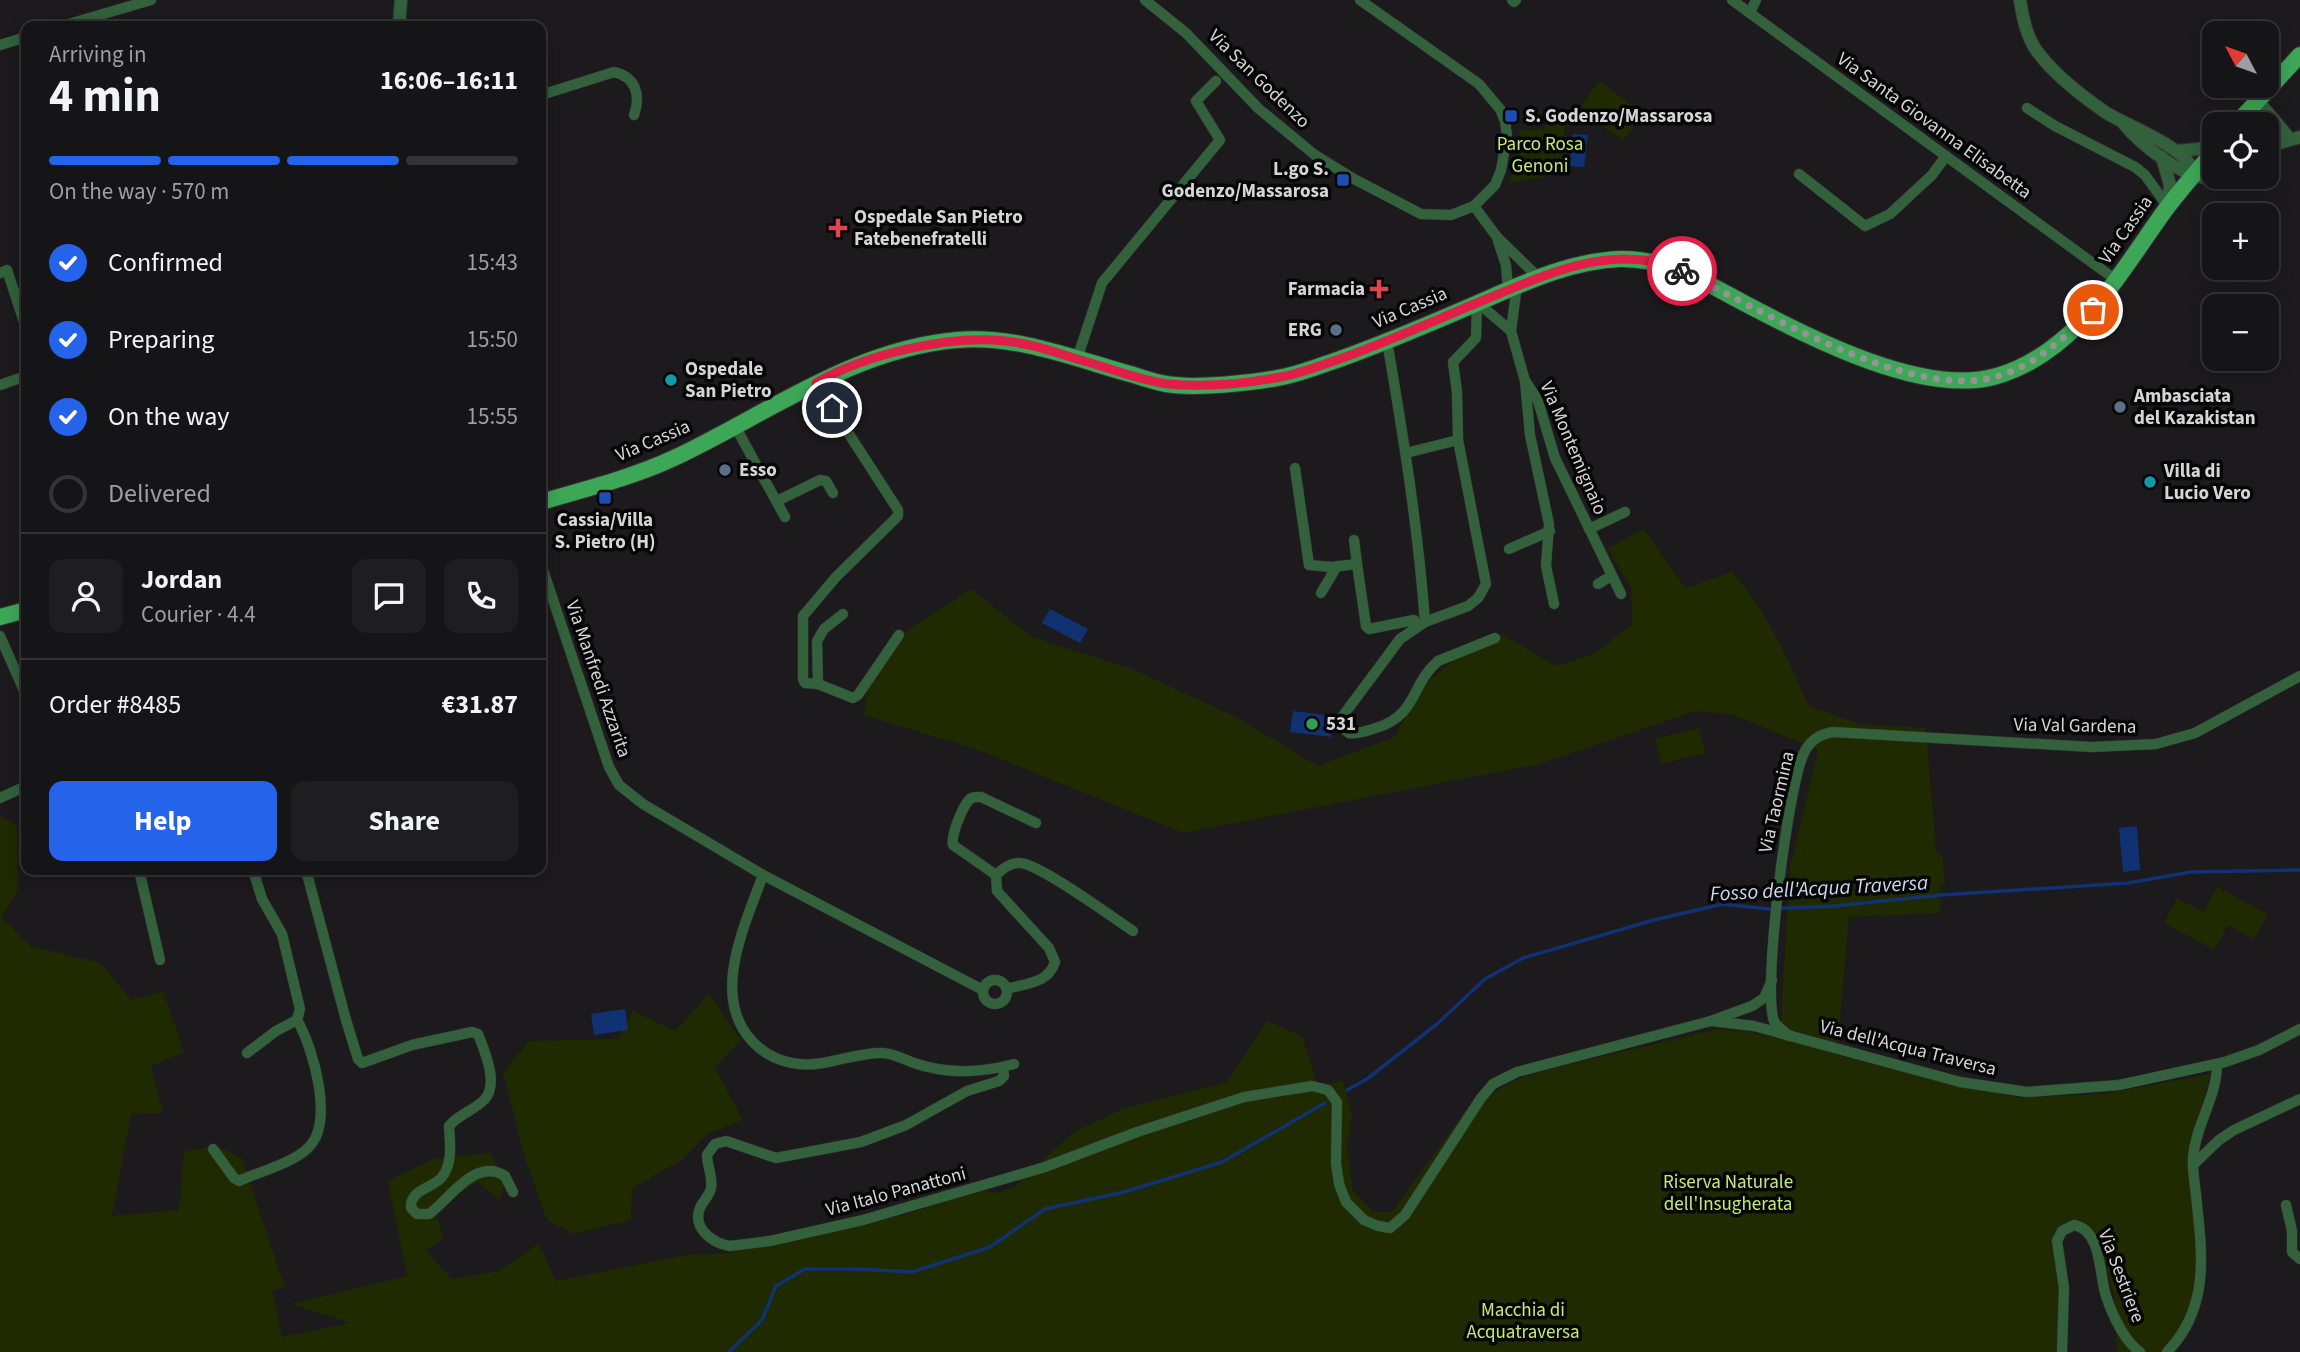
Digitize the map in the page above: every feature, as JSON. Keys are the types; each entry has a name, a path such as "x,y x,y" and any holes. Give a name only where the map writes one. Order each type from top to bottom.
{"main road":[{"path":"2246,112 2300,55"},
{"name":"Via Cassia","path":"546,500 650,468 816,383 885,356 920,346 957,340 1014,342 1167,384 1220,384 1292,375 1387,341 1538,276 1610,260 1637,259 1660,263 1700,279 1798,330 1870,360 1934,379 1968,381 1991,378 2037,357 2077,326 2098,305 2168,207 2202,165"},
{"path":"0,617 21,611"}],"street":[{"path":"79,21 150,0"},
{"path":"399,21 401,0"},
{"name":"Via San Godenzo","path":"1145,0 1186,33 1223,74 1268,117 1315,155 1421,214 1445,216 1474,206"},
{"path":"1360,0 1479,84 1500,109 1507,131 1503,162 1495,185 1474,206 1497,237 1538,276"},
{"name":"Via Santa Giovanna Elisabetta","path":"1732,0 2116,280"},
{"path":"1750,13 1756,0"},
{"path":"2020,0 2025,24 2040,55 2087,99 2124,124 2150,135 2176,151 2191,165 2194,175"},
{"path":"0,45 21,39"},
{"path":"546,93 614,72 624,74 630,79 637,93 638,103 634,115"},
{"path":"1077,359 1102,283 1220,140 1196,101 1216,81"},
{"path":"2257,100 2295,138"},
{"path":"2027,108 2054,126 2134,167 2145,175 2168,207"},
{"path":"2124,124 2134,136 2162,157 2180,169 2202,177"},
{"path":"2176,151 2202,148"},
{"path":"1799,174 1865,226 1890,214 1932,175 1946,156"},
{"path":"2162,157 2170,186 2168,207"},
{"name":"Via Montemignaio","path":"1497,237 1513,287 1511,331 1525,381 1530,435 1550,531 1546,566 1555,604"},
{"path":"4,272 21,315"},
{"path":"1477,303 1511,331"},
{"path":"1477,303 1476,338 1453,362 1458,440 1486,584 1478,598 1468,606 1422,624 1401,639 1342,717 1340,726 1344,731 1358,734 1391,723 1404,711 1431,667 1438,661 1495,638"},
{"path":"1387,341 1421,565 1422,624"},
{"path":"0,385 21,378"},
{"name":"Via Montemignaio","path":"1525,381 1537,399 1552,451 1621,594"},
{"path":"816,383 898,510 898,516 836,577 803,616 803,679 809,684 818,684 853,698 858,695 899,635"},
{"path":"735,426 785,516"},
{"path":"1406,453 1458,440"},
{"path":"1295,468 1310,565 1357,564"},
{"path":"777,501 820,480 826,481 833,493"},
{"name":"Via Montemignaio","path":"1589,529 1625,512"},
{"path":"1509,549 1550,531"},
{"path":"1354,541 1366,626 1370,629 1414,620 1422,624"},
{"path":"1321,593 1337,566"},
{"path":"1598,584 1611,576"},
{"name":"Via Manfredi Azzarita","path":"546,579 613,776 636,800 763,875"},
{"path":"818,684 819,634 843,614"},
{"path":"0,636 21,684"},
{"name":"Via Val Gardena","path":"1833,732 2092,747 2156,744 2194,733 2300,676"},
{"name":"Via Taormina","path":"1789,1036 1774,1021 1772,980 1779,875 1801,759 1811,742 1821,735 1833,732"},
{"path":"0,798 21,788"},
{"path":"996,876 953,845 953,834 968,801 981,797 1036,823"},
{"path":"1007,989 1044,979 1052,970 1055,959 1043,941 999,895 995,886 996,876 1011,864 1027,864 1039,869 1133,931"},
{"path":"140,875 160,960"},
{"path":"247,1054 276,1031 296,1020 300,1009 282,934 262,899 255,875"},
{"path":"307,875 358,1059 362,1063 412,1045 472,1032 478,1034 489,1062 489,1089 485,1098 449,1126 451,1150 447,1167 442,1177 415,1194 410,1201 411,1208 417,1214 429,1214 462,1183 481,1172 491,1170 506,1176 513,1192"},
{"path":"763,875 983,990 987,1000 994,1003 1004,1000 1007,989 1003,983 996,980 986,984 983,990"},
{"name":"Via Italo Panattoni","path":"763,875 736,961 731,994 738,1023 759,1049 780,1060 812,1065 880,1053 938,1069 986,1070 1014,1064"},
{"name":"Via dell'Acqua Traversa","path":"1393,1226 1405,1215 1481,1098 1497,1081 1527,1069 1711,1021 1757,1003 1766,995 1772,980"},
{"path":"213,1149 239,1181 296,1157 310,1147 322,1120 322,1105 306,1035 296,1020"},
{"name":"Via dell'Acqua Traversa","path":"1711,1021 1754,1026 1960,1082 2017,1091 2105,1087 2217,1063 2259,1050 2300,1029"},
{"path":"2167,1352 2191,1318 2200,1287 2199,1221 2193,1165 2196,1139 2214,1088 2217,1063"},
{"name":"Via Italo Panattoni","path":"1003,1067 1004,1076 999,1081 967,1091 906,1125 861,1142 776,1158 726,1141 715,1144 707,1154 711,1187 699,1210 702,1230 718,1243 730,1246 818,1231 1045,1167 1137,1132 1244,1097 1305,1086 1325,1089 1337,1102 1336,1170 1346,1202 1358,1216 1369,1223 1382,1227 1393,1226"},
{"path":"2193,1165 2219,1140 2234,1130 2300,1099"},
{"path":"2286,1205 2292,1231 2292,1252 2300,1259"},
{"name":"Via Sestriere","path":"2062,1352 2064,1288 2057,1238 2063,1230 2074,1225 2085,1230 2093,1242 2110,1307 2127,1339 2140,1352"}],"green space":[{"path":"1599,81 1643,113 1623,141 1579,109"},
{"name":"Parco Rosa Genoni","path":"1551,110 1566,116 1560,174 1510,183 1520,142 1519,130 1544,129"},
{"name":"Riserva Naturale dell'Insugherata","path":"1644,529 1685,588 1732,572 1766,619 1809,706 1859,724 1926,728 1936,853 1942,853 1945,884 1939,885 1941,913 1849,917 1837,1055 2019,1098 2102,1094 2210,1074 2190,1155 2198,1272 2191,1301 2169,1352 2117,1352 2114,1297 2099,1239 2096,1234 2076,1223 2057,1237 2067,1299 2062,1352 0,1352 0,816 17,826 18,890 1,917 30,946 101,963 131,1000 163,991 184,1052 151,1066 163,1113 131,1114 112,1216 179,1210 184,1152 215,1145 242,1158 285,1288 272,1290 282,1337 350,1323 291,1304 407,1276 388,1181 433,1159 490,1153 505,1179 500,1201 478,1182 433,1208 444,1238 426,1250 452,1279 499,1271 539,1243 556,1281 685,1255 730,1253 904,1215 982,1190 997,1193 1016,1186 1072,1133 1122,1109 1227,1082 1267,1021 1302,1036 1318,1086 1343,1080 1352,1114 1347,1147 1353,1191 1373,1212 1392,1212 1465,1111 1510,1083 1567,1065 1717,1029 1745,1031 1780,1039 1790,867 1818,750 1733,715 1696,711 1539,764 1183,833 981,751 864,715 867,686 907,631 971,589 1032,637 1133,669 1238,718 1318,766 1394,737 1426,683 1478,640 1502,634 1556,666 1594,654 1632,624 1631,587 1607,548"},
{"path":"1699,728 1705,753 1661,764 1655,739"},
{"path":"2217,887 2268,914 2254,939 2228,925 2214,950 2164,923 2177,898 2204,912"},
{"path":"709,994 741,1040 715,1068 743,1120 707,1134 683,1159 632,1189 631,1220 573,1234 547,1220 525,1158 503,1073 529,1041 618,1039 633,1011 675,1031"}],"water":[{"path":"1573,134 1588,135 1584,167 1569,166"},
{"path":"1050,609 1088,629 1080,643 1042,623"},
{"name":"531","path":"1293,711 1334,716 1331,737 1290,732"},
{"path":"2137,826 2140,870 2123,872 2119,828"},
{"path":"625,1009 628,1030 594,1035 591,1014"}],"waterway":[{"name":"Fosso dell'Acqua Traversa","path":"1347,1090 1367,1079 1437,1024 1485,979 1523,958 1654,920 1723,904 1769,909 1835,906 1941,895 2128,883 2191,872 2300,870"},
{"name":"Fosso dell'Acqua Traversa","path":"729,1352 762,1320 776,1286 805,1269 912,1272 990,1247 1045,1209 1124,1192 1222,1162 1325,1103"}],"way so far":[{"path":"1682,271 1836,346 1891,368 1941,380 1976,381 2016,369 2064,337 2093,310"}],"place":[{"name":"S. Godenzo/Massarosa","path":"1511,116"},
{"name":"L.go S. Godenzo/Massarosa","path":"1343,180"},
{"name":"Ospedale San Pietro Fatebenefratelli","path":"838,228"},
{"name":"Farmacia","path":"1379,289"},
{"name":"ERG","path":"1336,330"},
{"name":"Ospedale San Pietro","path":"671,380"},
{"name":"Ambasciata del Kazakistan","path":"2120,407"},
{"name":"Esso","path":"725,470"},
{"name":"Villa di Lucio Vero","path":"2150,482"},
{"name":"Cassia/Villa S. Pietro (H)","path":"605,498"},
{"name":"531","path":"1312,724"}],"route":[{"path":"832,408 816,383 869,361 939,342 1014,342 1167,384 1257,381 1300,373 1369,349 1538,276 1556,271 1625,259 1660,263 1682,271"}],"park label":[{"name":"Macchia di Acquatraversa","path":"1523,1321"}]}
